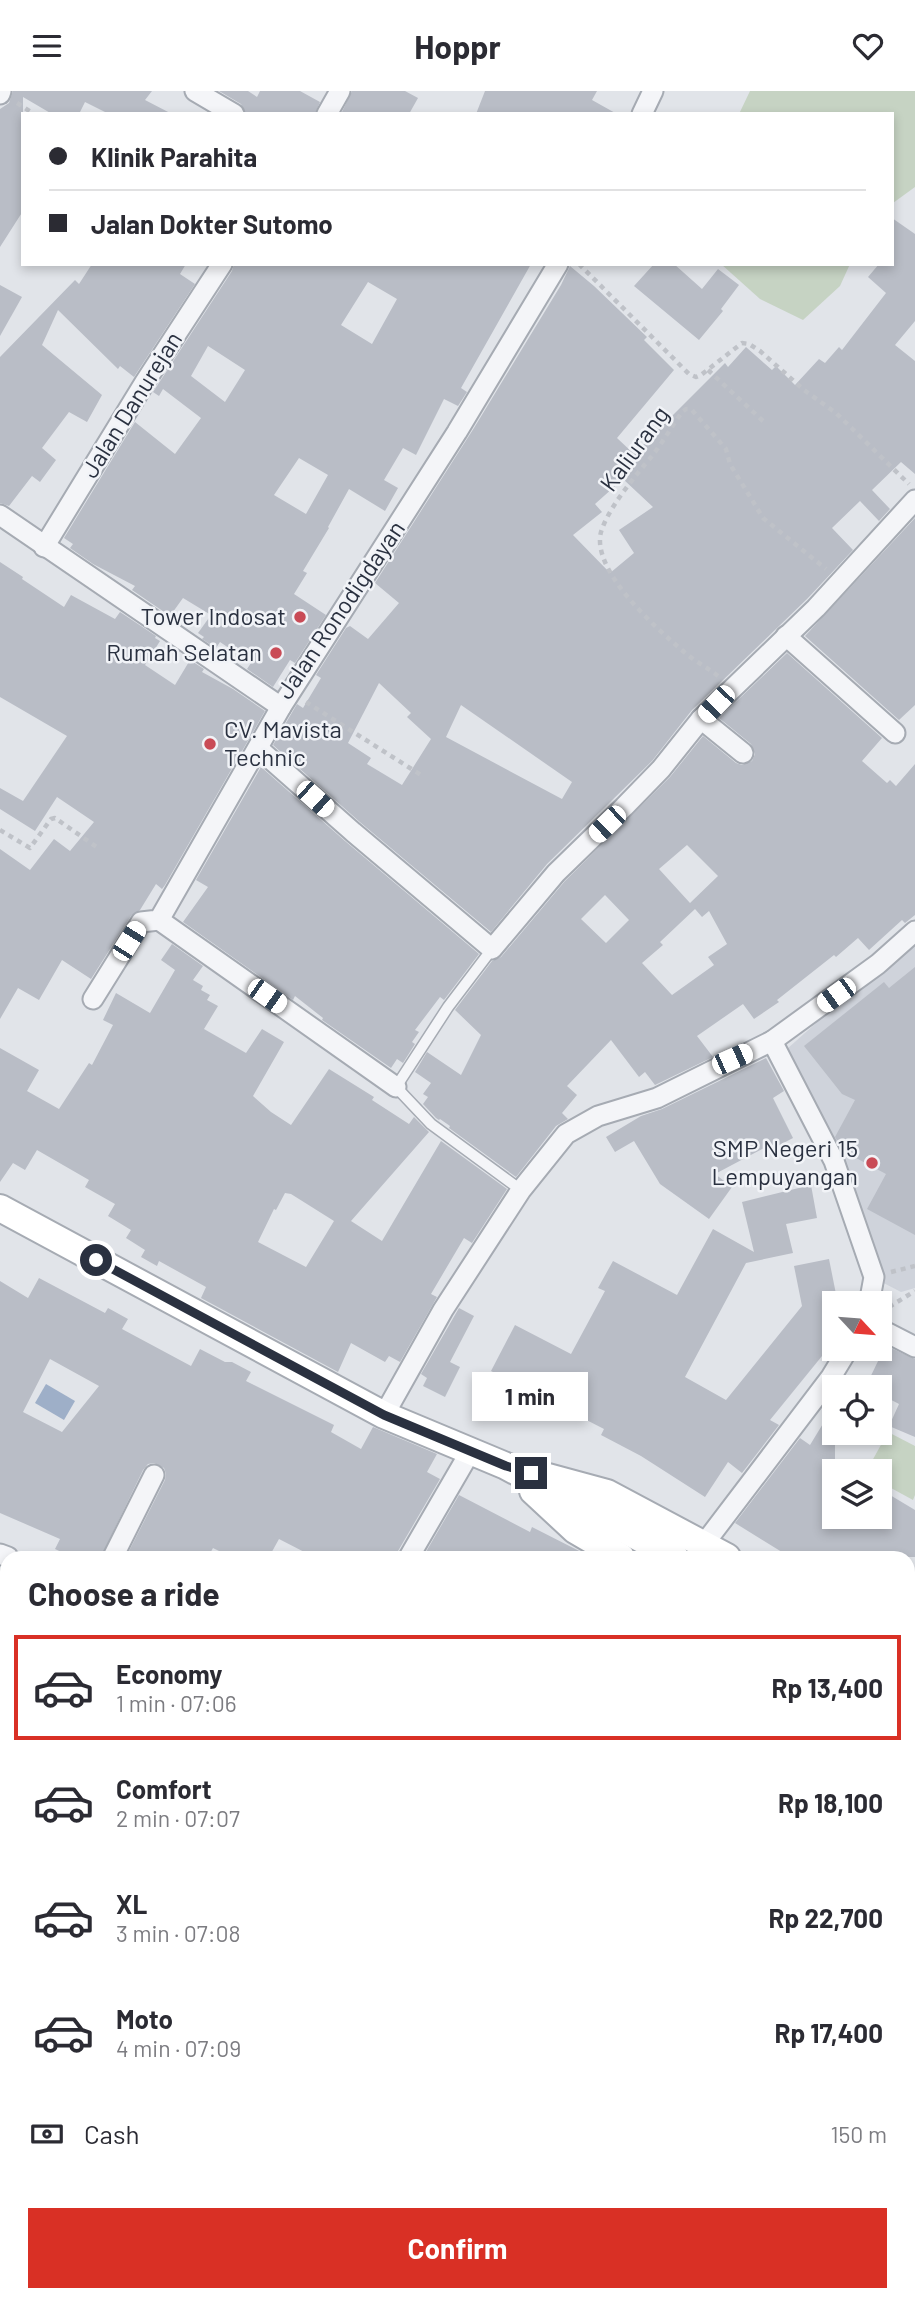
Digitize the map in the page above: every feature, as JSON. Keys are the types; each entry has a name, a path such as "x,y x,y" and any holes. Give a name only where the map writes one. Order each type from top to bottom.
{"main road":[{"path":"0,1208 384,1415 506,1466 607,1493 716,1551"},
{"path":"506,1466 575,1530 611,1551"},
{"path":"506,1466 664,1551"}],"street":[{"path":"195,91 231,112"},
{"path":"328,112 340,91"},
{"path":"643,112 653,91"},
{"name":"Jalan Danurejan","path":"44,547 145,382 221,266"},
{"name":"Jalan Ronodigdayan","path":"0,515 44,547 286,700 457,432 552,266"},
{"path":"258,749 492,949 556,873 661,769 701,719 841,581 915,500"},
{"path":"786,636 895,733"},
{"path":"159,920 286,700"},
{"path":"701,719 743,753"},
{"path":"93,999 141,922 159,920 396,1087"},
{"path":"384,1415 443,1310 521,1190 566,1134 598,1116 657,1098 772,1041 878,964 915,931"},
{"path":"772,1041 834,1161 874,1277 871,1291"},
{"path":"892,1335 915,1347"},
{"path":"704,1544 841,1361"},
{"path":"412,1551 470,1452"},
{"path":"116,1551 154,1475"}],"lane":[{"path":"492,949 448,1007 396,1087 431,1124 521,1190"}],"path":[{"path":"581,266 689,375 696,377 742,343 749,344 836,413 915,490"},
{"path":"708,370 763,421"},
{"name":"Kaliurang","path":"731,688 707,666 685,653 621,589 608,568 601,549 601,532 624,491 682,412 691,409 726,449 730,464 763,518 841,581"},
{"path":"286,700 421,775"},
{"path":"0,830 30,848 51,819 55,818 98,848"},
{"path":"892,1305 915,1291"}],"shaded area":[{"name":"SMP Negeri 15 Lempuyangan","path":"915,935 915,1288 901,1292 870,1276 787,1049"}],"green space":[{"path":"750,91 915,91 915,187 894,202 894,112 740,112"},
{"path":"723,266 849,266 840,286 803,320 760,299"},
{"path":"892,1434 915,1446 913,1500 892,1489 892,1459 873,1459 881,1445 892,1445"}],"water":[{"path":"46,1384 75,1401 64,1420 35,1403"}],"building":[{"path":"13,91 152,91 145,100 168,112 105,112 85,102 80,112 49,112 23,97 21,214 0,247 0,109 9,103"},
{"path":"219,91 248,91 257,97 260,91 300,91 320,102 316,112 245,112 241,104"},
{"path":"352,91 405,91 418,98 410,112 342,112"},
{"path":"485,91 597,91 592,100 613,112 477,112"},
{"path":"894,219 915,234 915,321 895,345 915,361 915,474 901,462 872,490 890,509 879,521 860,501 832,528 853,550 807,599 692,710 652,761 547,864 491,932 273,745 297,704 303,708 321,678 316,675 346,628 350,626 368,639 399,603 375,583 474,428 570,266 647,337 644,340 674,370 617,438 634,454 725,363 728,367 746,347 772,370 776,366 795,385 819,359 825,363 839,347 842,350 886,293 868,277 877,266 894,266","holes":["623,479 653,507 619,530 634,553 610,573 573,535 602,512 595,504","379,683 411,713 407,717 431,739 402,785 367,764 371,758 348,743","461,705 572,782 562,799 446,737"]},
{"path":"91,266 185,266 180,274 195,284 134,377 120,366 118,369 58,310 42,345 102,395 87,422 69,412 42,448 56,460 40,482 32,476 9,506 0,503 0,357 75,280 79,284"},
{"path":"233,266 530,266 461,388 467,392 458,406 444,399 416,455 403,448 384,480 398,488 385,511 349,489 303,571 307,573 294,594 326,615 295,663 290,660 273,687 247,669 251,663 220,642 216,648 202,639 204,637 198,633 211,615 183,598 170,616 132,590 135,586 93,564 70,548 73,544 64,538 135,422 175,454 201,418 163,389 159,396 153,392","holes":["368,282 397,299 372,344 341,325","208,346 245,370 225,402 191,376","299,458 328,475 306,514 274,495"]},
{"path":"652,266 676,266 702,289 718,269 739,285 721,309 723,311 699,340 634,286"},
{"path":"0,285 22,297 0,336"},
{"path":"915,518 915,705 899,720 805,636"},
{"path":"0,562 64,607 71,595 115,619 120,612 156,636 160,641 145,665 175,685 190,660 204,669 202,672 265,711 165,885 162,889 156,884 140,910 131,916 91,979 62,960 39,1000 18,988 0,1019 0,849 30,870 54,839 70,851 94,822 57,797 35,831 0,809 0,788 23,801 67,736 0,697"},
{"path":"787,653 882,738 862,761 887,783 890,780 896,786 915,764 915,915 905,923 902,920 869,950 858,938 754,1019 743,1004 697,1036 713,1057 655,1085 645,1072 639,1077 611,1040 567,1086 577,1095 562,1113 568,1119 556,1126 516,1177 436,1118 423,1104 428,1097 423,1094 431,1083 415,1072 427,1052 461,1075 481,1035 455,1010 492,961 501,957 565,881 670,777 703,736 736,763 742,765 752,761 755,754 751,744 719,718","holes":["687,845 718,876 690,903 659,869","605,895 629,920 606,943 581,919","695,909 702,917 709,911 727,944 708,957 714,965 672,995 642,963 663,945 660,942"]},
{"path":"261,767 479,954 444,1000 440,997 415,1030 419,1032 412,1042 415,1044 403,1063 397,1059 391,1068 322,1020 323,1018 295,996 293,1000 183,922 208,887 196,880"},
{"path":"172,944 203,966 193,980 203,986 201,990 210,995 207,1000 218,1006 204,1029 246,1053 262,1029 284,1042 253,1096 291,1125 329,1069 374,1097 372,1100 409,1124 414,1117 429,1132 351,1221 382,1241 441,1141 507,1189 472,1243 464,1238 431,1294 437,1297 400,1362 389,1356 385,1362 351,1343 338,1372 201,1298 206,1287 159,1261 157,1266 141,1257 145,1250 126,1238 131,1230 108,1216 115,1204 85,1187 89,1180 37,1150 25,1170 13,1163 0,1182 0,1048 39,1070 27,1091 59,1109 89,1063 92,1065 113,1025 103,1020 116,993 150,1013 175,970 161,960","holes":["285,1193 291,1194 334,1221 306,1267 258,1242 274,1209 276,1210"]},
{"path":"915,967 915,1235 867,1209 886,1174 843,1151 835,1137 855,1100 842,1094 804,1046 884,982 889,988"},
{"path":"766,1058 784,1091 773,1098 793,1138 770,1150 768,1146 715,1174 732,1187 709,1219 660,1184 634,1141 615,1152 606,1137 641,1116 662,1109"},
{"path":"811,1185 817,1218 786,1224 793,1253 746,1263 685,1377 726,1400 802,1306 794,1266 829,1259 835,1291 822,1291 822,1356 770,1420 779,1425 742,1473 728,1462 705,1497 641,1456 601,1435 604,1429 491,1371 515,1325 571,1354 605,1291 598,1288 613,1261 677,1295 713,1229 754,1252 742,1202"},
{"path":"39,1278 105,1313 108,1308 128,1319 122,1329 191,1366 200,1349 225,1362 232,1362 251,1372 246,1381 334,1425 331,1432 361,1449 373,1427 437,1454 427,1472 440,1479 398,1551 302,1551 279,1539 272,1551 219,1551 213,1548 211,1551 129,1551 165,1480 164,1468 154,1463 148,1464 104,1551 59,1551 55,1549 60,1539 0,1513 0,1281 28,1298","holes":["50,1359 99,1386 62,1432 23,1412"]},
{"path":"459,1308 474,1316 450,1362 460,1367 445,1397 423,1386 427,1378 421,1374"},
{"path":"892,1348 915,1359 915,1437 892,1427 892,1419 899,1404 892,1400 892,1375 871,1375 878,1361 892,1361"},
{"path":"822,1425 822,1445 835,1445 835,1459 822,1459 822,1529 892,1529 892,1496 915,1510 915,1551 780,1551 735,1523 800,1438 810,1445"},
{"path":"459,1495 530,1532 532,1527 579,1551 426,1551"}],"place":[{"name":"Tower Indosat","path":"300,617"},
{"name":"Rumah Selatan","path":"276,653"},
{"name":"CV. Mavista Technic","path":"210,744"},
{"name":"SMP Negeri 15 Lempuyangan","path":"872,1163"}],"route":[{"path":"96,1260 384,1415 506,1466 531,1473"}]}
